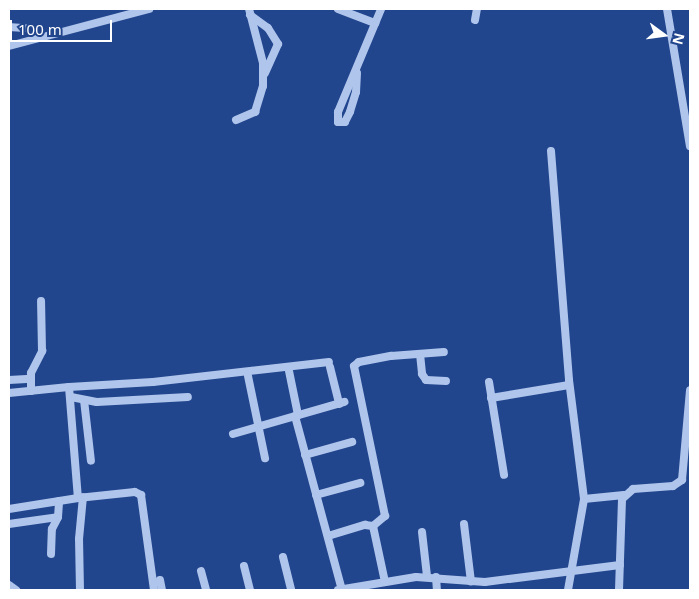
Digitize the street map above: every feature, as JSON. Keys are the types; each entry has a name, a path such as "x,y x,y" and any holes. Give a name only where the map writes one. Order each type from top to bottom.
{"street":[{"path":"9,46 149,9"},
{"path":"338,9 375,23"},
{"path":"357,72 356,92 350,112 345,122 338,122 338,112 357,72 381,9"},
{"path":"475,20 477,9"},
{"path":"667,9 690,146"},
{"path":"236,120 256,112 264,73 278,44 268,28 250,12"},
{"path":"250,12 264,73"},
{"path":"9,26 25,28"},
{"path":"551,151 569,385 584,499 568,590"},
{"path":"30,391 33,367 42,350 41,301"},
{"path":"328,536 365,525 373,526 385,516 354,366 358,362 444,352"},
{"path":"420,354 422,374 426,380 446,381"},
{"path":"9,393 153,382 330,365 341,403 233,434"},
{"path":"289,371 306,455 341,590 427,576 471,582 620,565"},
{"path":"248,376 265,458"},
{"path":"9,380 31,379"},
{"path":"489,382 504,475"},
{"path":"491,398 569,385"},
{"path":"69,387 80,498 80,590"},
{"path":"584,499 624,495 633,489 673,486 680,482 689,420 690,390"},
{"path":"71,396 84,400 188,396"},
{"path":"84,400 91,461"},
{"path":"306,455 352,442"},
{"path":"316,495 360,483"},
{"path":"9,509 135,492 141,495 154,590"},
{"path":"619,590 624,495"},
{"path":"51,554 52,525 58,517 59,501"},
{"path":"9,524 58,517"},
{"path":"464,524 471,582"},
{"path":"373,526 392,590"},
{"path":"422,532 427,576"},
{"path":"284,557 291,590"},
{"path":"244,566 250,590"},
{"path":"201,572 206,590"},
{"path":"436,577 437,590"},
{"path":"160,580 162,590"},
{"path":"9,585 16,590"}]}
